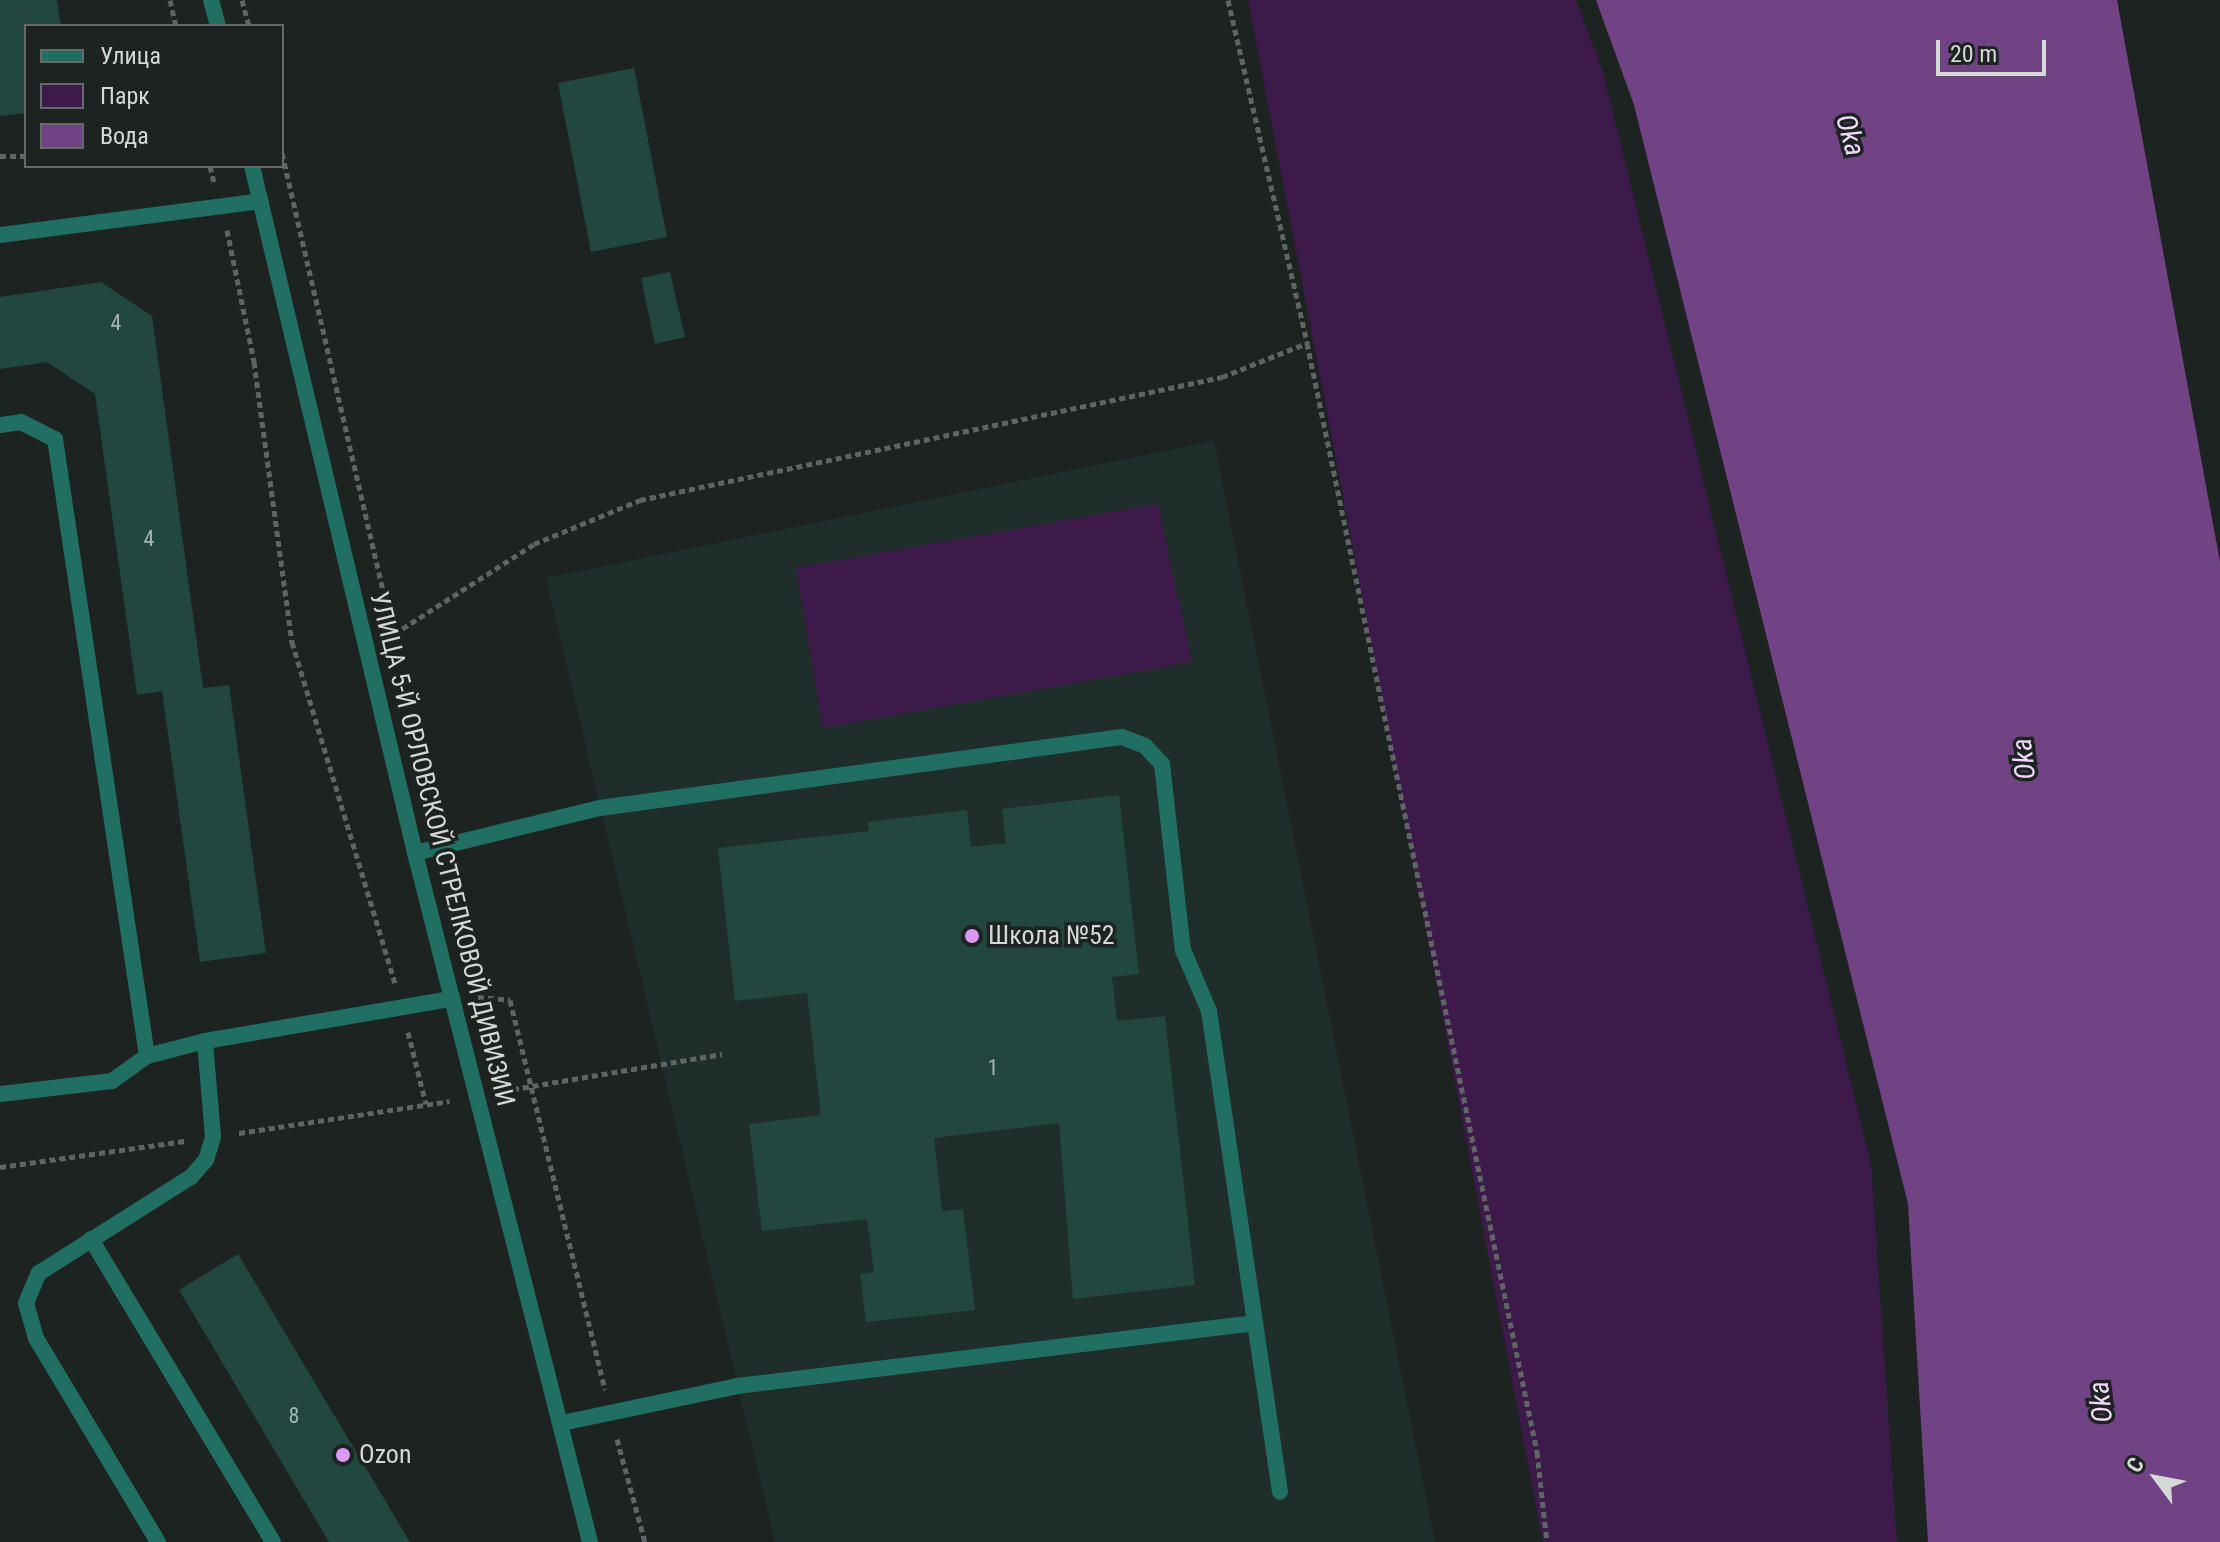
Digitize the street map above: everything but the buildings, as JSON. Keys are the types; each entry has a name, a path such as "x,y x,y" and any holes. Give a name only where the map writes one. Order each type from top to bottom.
{"street":[{"path":"211,0 217,24"},
{"name":"УЛИЦА 5-Й ОРЛОВСКОЙ СТРЕЛКОВОЙ ДИВИЗИИ","path":"253,168 415,853 590,1542"},
{"path":"0,235 261,201"},
{"path":"0,425 21,422 55,439 147,1056"},
{"path":"415,853 600,808 1122,737 1145,746 1162,764 1183,950 1209,1011 1280,1492"},
{"path":"0,1094 112,1081 147,1056 205,1041 452,999"},
{"path":"158,1542 36,1338 26,1303 39,1273 191,1177 213,1137 205,1041"},
{"path":"91,1239 273,1542"},
{"path":"562,1423 737,1386 1255,1323"}],"path":[{"path":"170,0 176,24"},
{"path":"242,0 248,24"},
{"path":"1228,0 1307,343 1537,1452 1547,1542"},
{"path":"0,156 24,156"},
{"path":"211,168 222,206 254,362 292,642 402,1008 426,1104"},
{"path":"394,634 534,544 640,500 1222,377 1307,343"},
{"path":"0,1167 478,1096 722,1054"}],"shaded area":[{"name":"Школа №52","path":"1214,441 1435,1542 775,1542 546,578"}],"green space":[{"path":"1248,0 1576,0 1603,72 1871,1164 1897,1542 1543,1542"},
{"path":"1158,504 1192,662 823,728 796,568"}],"water":[{"name":"Oka","path":"1596,0 2117,0 2220,562 2220,1542 1928,1542 1908,1204 1634,105"}],"place":[{"name":"Школа №52","path":"972,936"},
{"name":"Ozon","path":"343,1455"}]}
